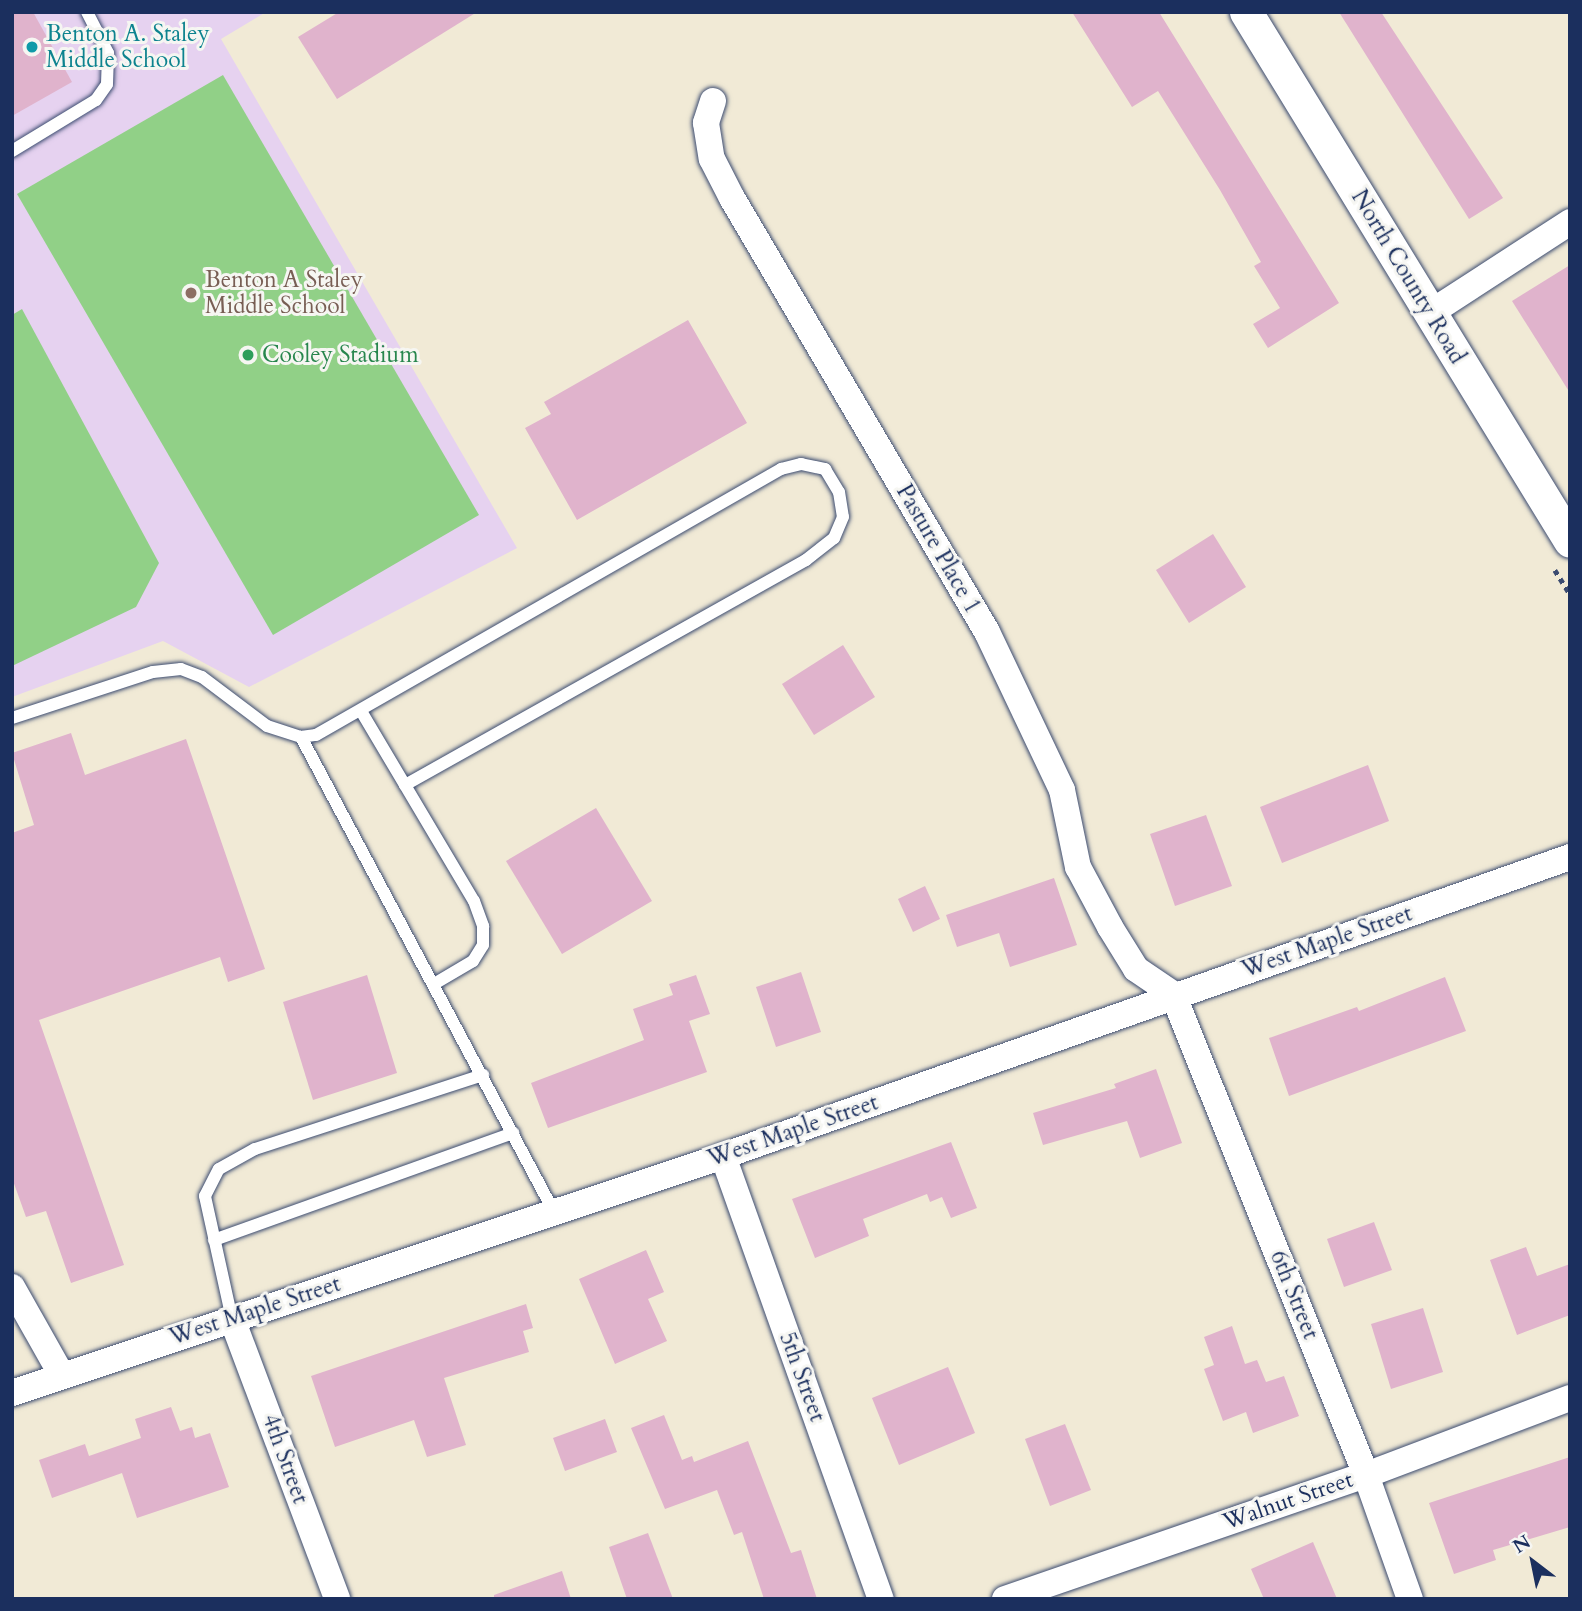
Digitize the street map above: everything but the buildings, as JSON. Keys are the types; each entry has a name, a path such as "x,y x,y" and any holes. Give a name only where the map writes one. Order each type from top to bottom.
{"street":[{"name":"North County Road","path":"1246,12 1570,541"},
{"name":"Pasture Place 1","path":"713,101 706,123 712,159 732,198 987,632 1062,790 1078,867 1110,927 1136,969 1173,994"},
{"path":"1430,313 1570,222"},
{"name":"West Maple Street","path":"12,1393 61,1374 553,1210 723,1156 1173,994 1570,856"},
{"name":"6th Street","path":"1173,994 1366,1475 1410,1599"},
{"name":"5th Street","path":"723,1156 881,1599"},
{"path":"12,1287 61,1374"},
{"name":"4th Street","path":"232,1319 337,1599"},
{"name":"Walnut Street","path":"1005,1599 1366,1475 1570,1398"}],"lane":[{"path":"12,151 96,100 107,84 108,53 87,12"},
{"path":"12,718 153,672 181,669 202,677 267,726 301,737 324,732 781,469 800,464 825,469 839,492 843,517 834,538 806,560 405,785"},
{"path":"361,711 474,901 483,926 483,945 473,961 434,984"},
{"path":"301,737 553,1210"},
{"path":"232,1319 205,1196 219,1169 229,1160 483,1075"},
{"path":"214,1240 513,1133"}],"shaded area":[{"name":"Benton A Staley Middle School","path":"12,12 266,12 221,39 517,548 249,687 163,641 12,697"}],"green space":[{"name":"Cooley Stadium","path":"223,75 479,515 273,635 17,194"},
{"path":"22,309 159,563 136,607 12,666 12,315"}],"place":[{"name":"Benton A. Staley Middle School","path":"32,47"},
{"name":"Benton A Staley Middle School","path":"191,293"},
{"name":"Cooley Stadium","path":"248,355"}]}
